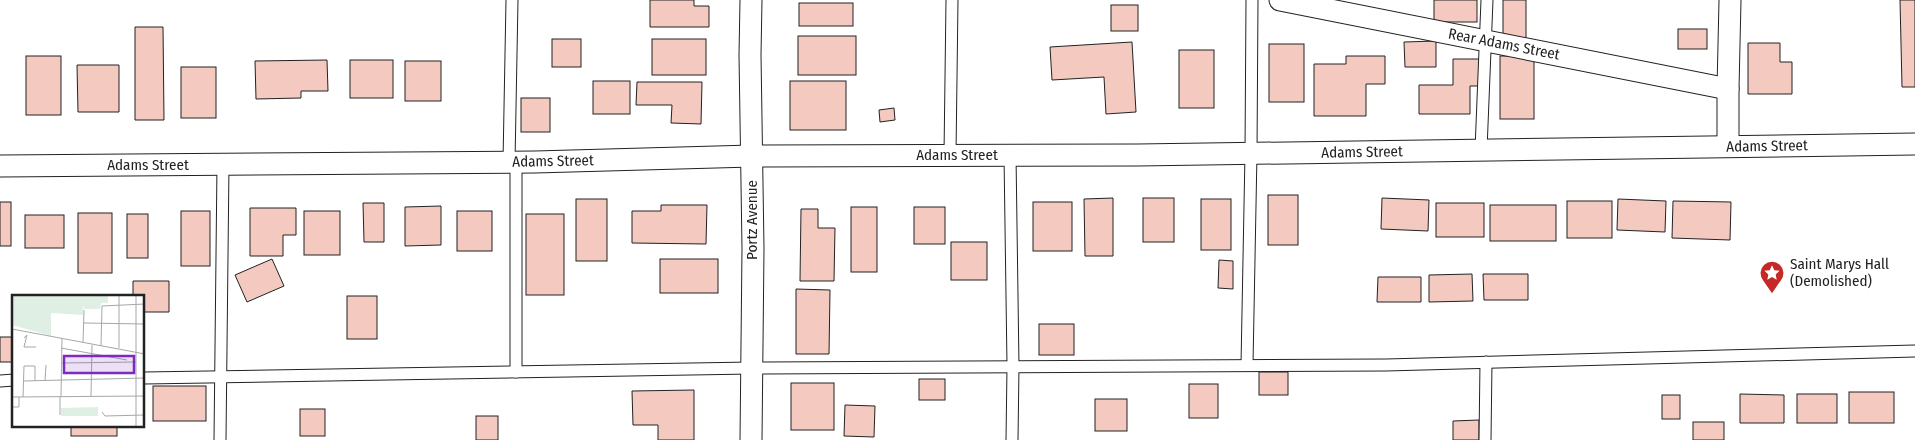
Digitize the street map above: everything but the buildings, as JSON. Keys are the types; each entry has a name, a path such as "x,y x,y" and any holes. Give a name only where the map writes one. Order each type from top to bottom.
{"street":[{"name":"Portz Avenue","path":"751,0 751,440"},
{"name":"Rear Adams Street","path":"1280,0 1728,89"},
{"path":"1728,146 1730,0"},
{"name":"Adams Street","path":"0,166 513,162 752,156 1252,153 1915,144"}],"lane":[{"path":"512,0 516,372"},
{"path":"950,155 952,0"},
{"path":"1247,365 1252,153 1252,0"},
{"path":"1481,150 1487,0"},
{"path":"1010,155 1013,366 1012,440"},
{"path":"220,440 223,164"},
{"path":"145,378 752,368 1386,365 1915,351"},
{"path":"1485,440 1486,362"}],"place":[{"name":"Saint Marys Hall (Demolished)","path":"1772,294"}]}
